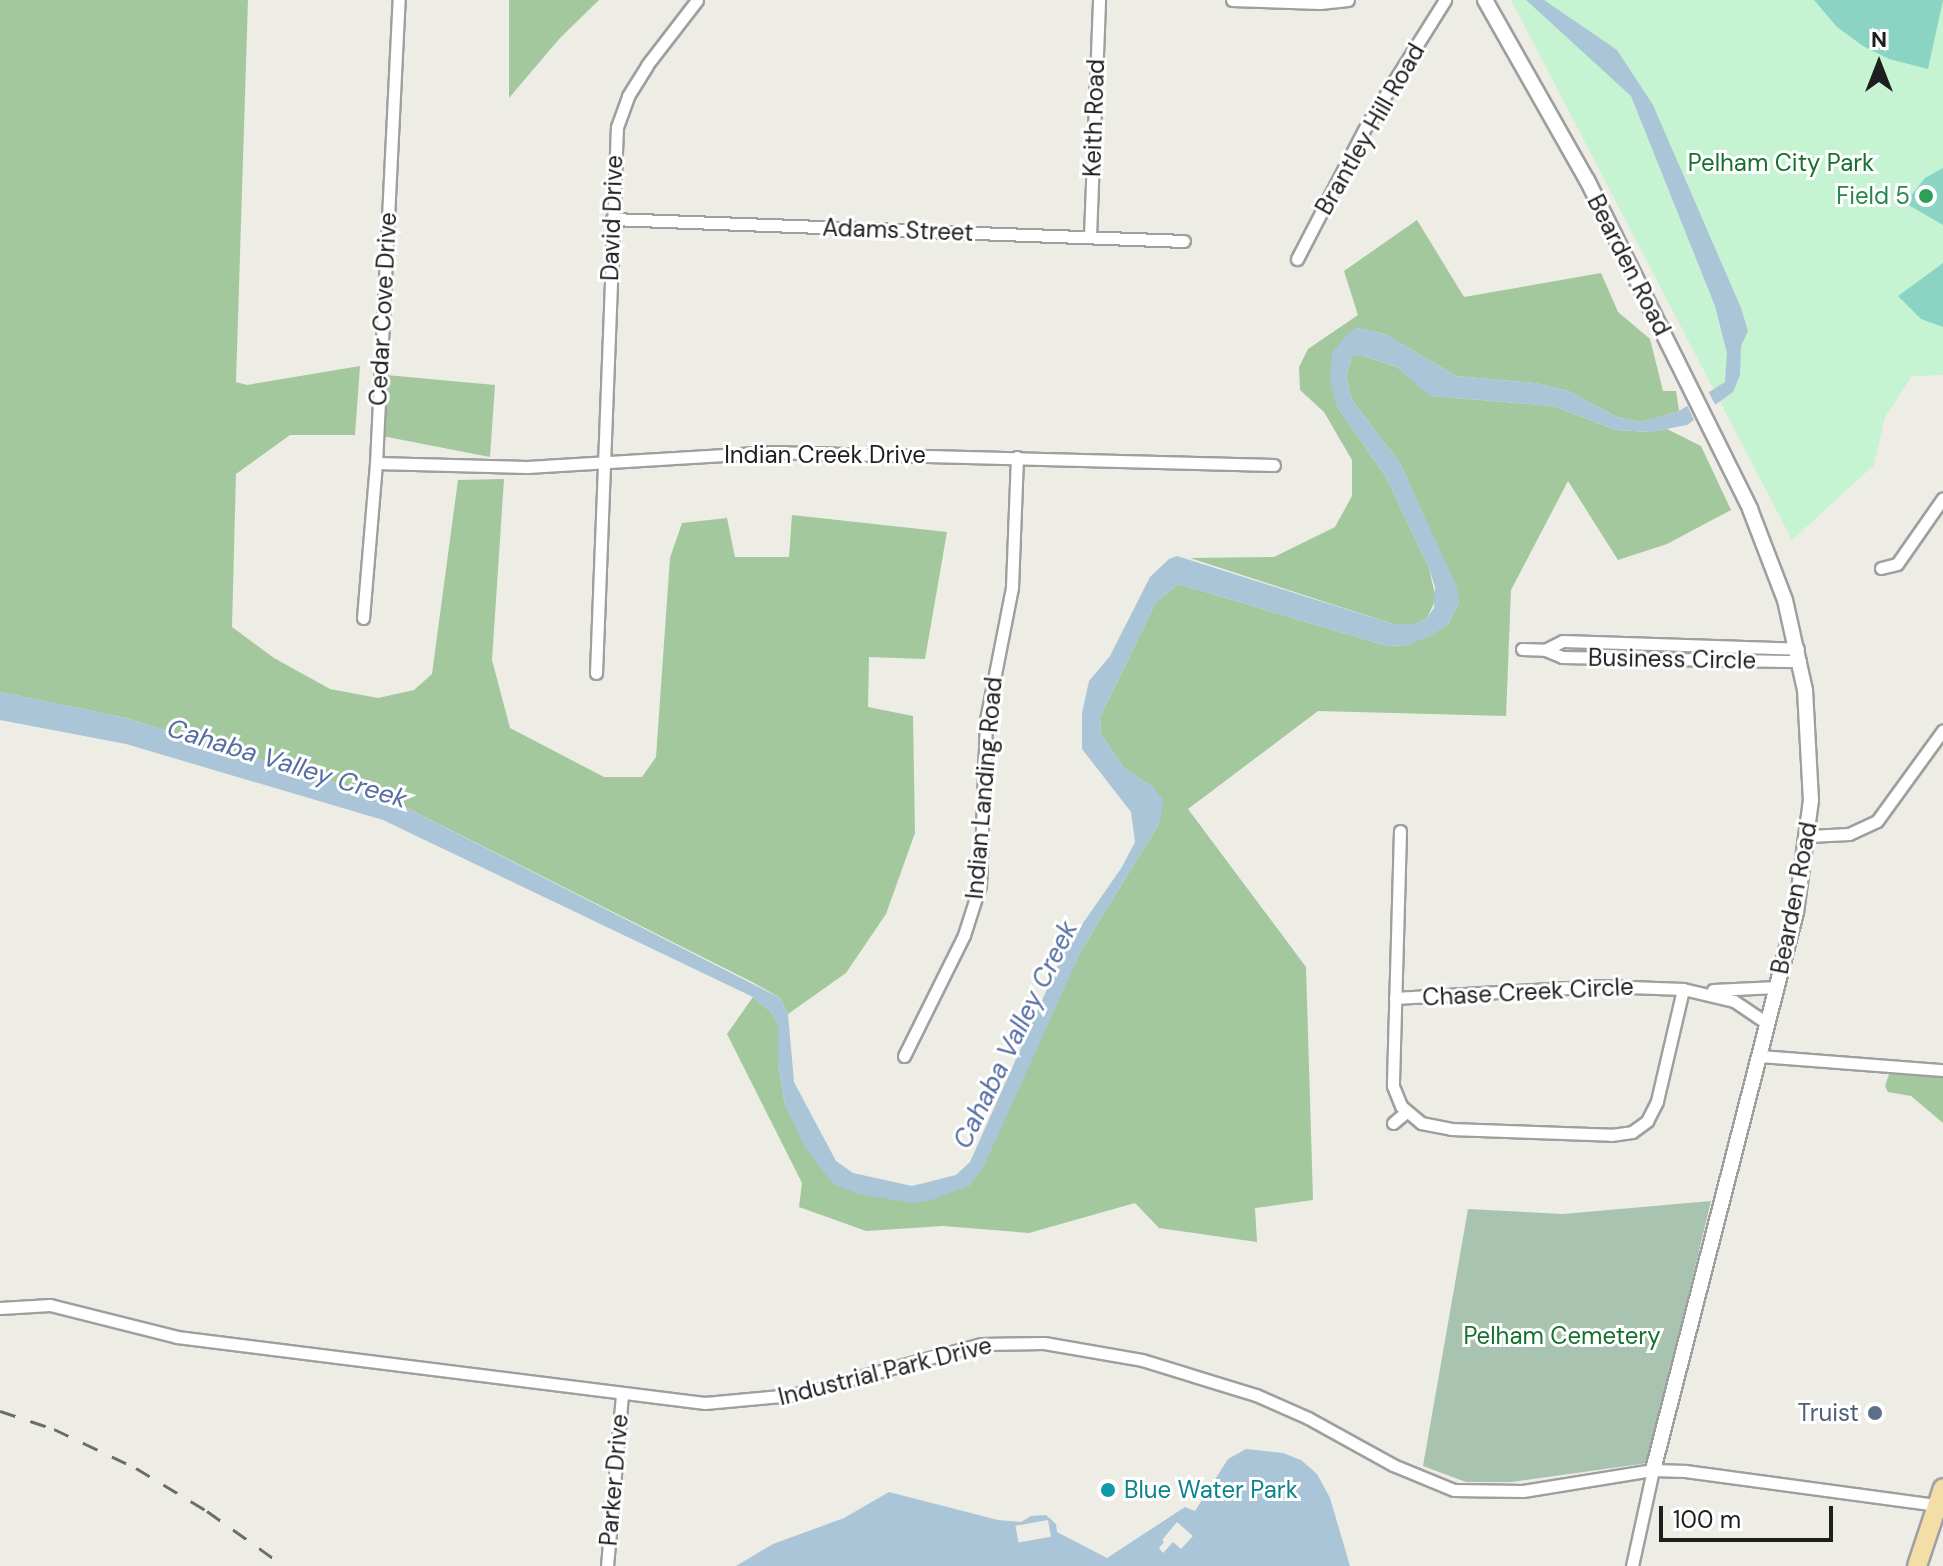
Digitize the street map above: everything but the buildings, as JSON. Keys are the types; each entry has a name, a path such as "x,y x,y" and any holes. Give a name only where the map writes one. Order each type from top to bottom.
{"main road":[{"path":"1917,1566 1941,1499"}],"street":[{"name":"Cedar Cove Drive","path":"363,618 376,463 399,0"},
{"name":"David Drive","path":"596,673 614,154 624,106 647,65 697,0"},
{"name":"Keith Road","path":"1090,236 1099,0"},
{"path":"1232,0 1320,3 1348,0"},
{"name":"Brantley Hill Road","path":"1297,259 1366,126 1445,0"},
{"name":"Bearden Road","path":"1485,0 1587,180 1712,434 1770,556 1799,655 1810,756 1809,836 1796,912 1653,1470"},
{"name":"Adams Street","path":"612,219 1184,241"},
{"name":"Indian Creek Drive","path":"376,463 527,467 770,452 1274,465"},
{"name":"Indian Landing Road","path":"904,1056 964,935 980,885 986,720 1012,587 1017,457"},
{"path":"1881,568 1897,564 1943,498"},
{"name":"Business Circle","path":"1522,649 1545,650 1563,641 1799,655"},
{"path":"1809,836 1849,834 1877,821 1943,730"},
{"path":"1395,998 1400,831"},
{"name":"Chase Creek Circle","path":"1406,1112 1393,1086 1395,998 1603,986 1683,989 1734,1001 1767,1023"},
{"name":"Chase Creek Circle","path":"1700,991 1777,987"},
{"path":"1393,1123 1406,1112 1421,1123 1451,1129 1611,1135 1632,1132 1647,1121 1657,1101 1683,989"},
{"path":"1759,1056 1943,1070"},
{"name":"Industrial Park Drive","path":"0,1308 50,1305 177,1337 361,1357 705,1403 770,1400 958,1349 1034,1342 1142,1360 1256,1395 1308,1418 1393,1465 1454,1490 1523,1491 1653,1470 1719,1474 1941,1499"},
{"name":"Parker Drive","path":"607,1566 622,1394"},
{"path":"1632,1566 1653,1470"}],"green space":[{"path":"0,0 248,0 236,382 247,385 360,366 355,435 290,435 236,474 232,627 274,658 330,689 378,698 414,690 432,674 458,480 504,479 492,660 510,728 604,777 642,777 656,757 670,558 682,523 727,518 735,557 789,557 792,515 947,532 925,659 869,657 868,707 913,716 915,833 886,914 846,973 788,1014 780,998 754,983 391,800 126,718 0,692"},
{"path":"509,0 599,0 560,38 509,98"},
{"name":"Pelham City Park","path":"1511,0 1943,0 1943,375 1912,376 1885,417 1874,465 1792,540"},
{"path":"1417,220 1464,297 1601,273 1618,312 1650,339 1663,391 1676,391 1679,411 1642,422 1617,417 1568,391 1535,383 1456,376 1385,334 1357,328 1336,405 1386,477 1429,568 1436,599 1427,618 1415,624 1393,624 1190,558 1274,557 1335,527 1352,496 1352,460 1324,412 1300,390 1299,367 1308,349 1358,315 1344,271"},
{"path":"1352,356 1364,356 1397,367 1431,396 1553,406 1616,430 1650,432 1667,429 1701,446 1731,510 1667,544 1618,560 1568,481 1511,590 1506,716 1318,711 1188,809 1306,967 1313,1200 1255,1208 1257,1242 1159,1228 1135,1203 1029,1233 943,1226 866,1231 799,1207 802,1183 727,1034 753,997 772,1013 778,1025 778,1063 785,1105 859,1194 969,1186 1082,949 1160,822 1154,788 1124,768 1101,734 1100,717 1156,602 1179,584 1387,646 1407,645 1448,624 1459,602 1456,587 1400,463 1352,400 1346,377"},
{"path":"386,375 495,385 490,457 382,436"},
{"path":"1889,1074 1943,1077 1943,1123 1911,1096 1888,1092 1885,1086"},
{"name":"Pelham Cemetery","path":"1711,1201 1648,1463 1512,1482 1466,1482 1423,1466 1468,1209 1563,1214"}],"shaded area":[{"path":"1526,0 1544,0 1617,50 1653,105 1741,308 1748,331 1741,346 1740,375 1733,392 1687,425 1651,432 1616,430 1553,406 1430,396 1397,367 1364,356 1352,356 1346,377 1352,400 1400,463 1457,587 1459,602 1448,624 1431,636 1407,645 1387,646 1179,584 1156,602 1100,717 1101,734 1124,768 1154,788 1163,800 1160,822 1082,949 984,1166 969,1186 913,1203 859,1194 833,1184 804,1146 785,1105 778,1063 778,1025 772,1013 753,997 383,820 126,744 0,720 0,692 126,718 391,800 780,998 788,1014 794,1082 836,1161 853,1173 912,1186 956,1175 970,1162 1065,949 1122,867 1135,842 1131,812 1082,749 1082,713 1089,681 1110,656 1150,577 1169,559 1177,556 1393,624 1415,624 1427,618 1434,608 1435,587 1429,568 1386,477 1336,405 1330,377 1332,353 1348,333 1357,328 1385,334 1456,376 1535,383 1568,391 1617,417 1642,422 1679,411 1725,382 1727,353 1715,306 1631,96"},
{"path":"1814,0 1943,0 1928,69 1889,59 1863,46 1837,27"},
{"name":"Field 5","path":"1943,168 1943,225 1905,203 1925,178"},
{"path":"1943,263 1943,327 1921,319 1898,296"},
{"name":"Blue Water Park","path":"1246,1449 1283,1453 1301,1460 1317,1474 1330,1498 1350,1566 736,1566 773,1544 844,1518 889,1492 998,1520 1021,1522 1031,1516 1046,1515 1056,1524 1057,1532 1107,1558 1185,1507 1195,1511 1228,1459"}],"pier":[{"path":"1708,391 1717,408 1696,424 1686,403"},
{"path":"1048,1520 1051,1537 1018,1542 1016,1526"},
{"path":"1177,1522 1193,1536 1181,1549 1173,1542 1163,1553 1159,1548 1164,1542 1162,1540"}],"railway":[{"path":"0,1411 54,1429 136,1468 207,1511 284,1566"}],"place":[{"name":"Field 5","path":"1926,196"},
{"name":"Truist","path":"1875,1413"},
{"name":"Blue Water Park","path":"1108,1490"}],"water label":[{"name":"Cahaba Valley Creek","path":"287,764"},
{"name":"Cahaba Valley Creek","path":"1016,1035"}]}
